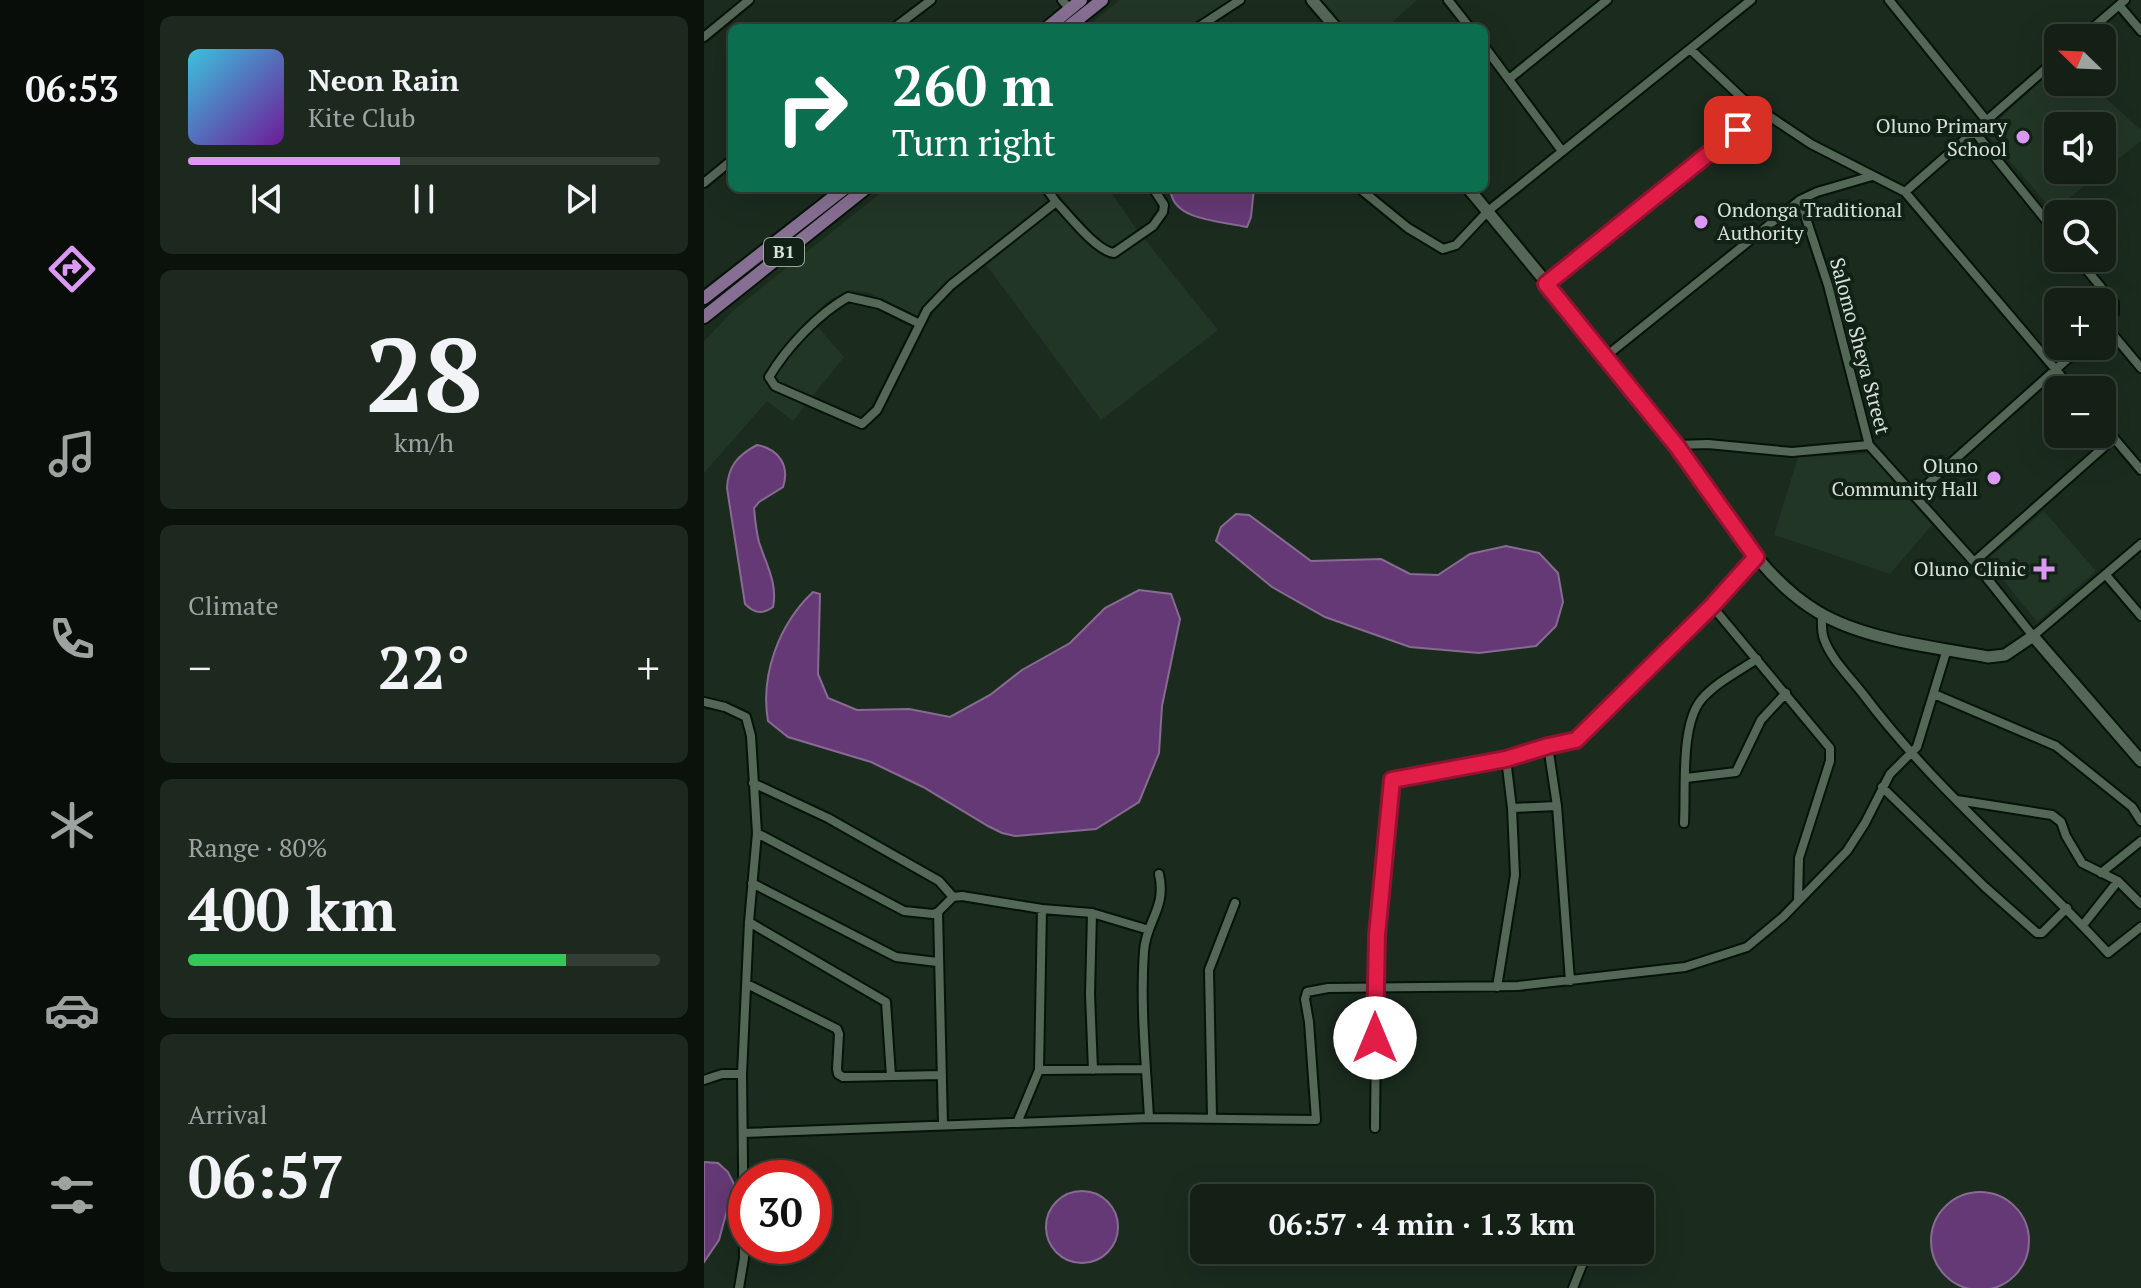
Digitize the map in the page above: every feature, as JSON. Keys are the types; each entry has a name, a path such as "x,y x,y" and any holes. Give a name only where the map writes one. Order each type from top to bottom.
{"main road":[{"path":"1050,24 1066,5 1083,0"},
{"path":"1072,24 1102,0"},
{"name":"B1","path":"704,298 840,192"},
{"name":"B1","path":"704,317 861,192"}],"street":[{"path":"704,37 749,0"},
{"path":"899,24 931,0"},
{"path":"1203,24 1240,0"},
{"path":"1509,79 1607,0"},
{"path":"1364,192 1408,228 1443,249 1456,245 1488,211 1751,0"},
{"path":"1889,0 1986,120"},
{"path":"1314,1 1333,24"},
{"path":"1453,2 1467,24"},
{"path":"2097,24 2122,2 2141,31"},
{"path":"1690,49 1733,90 1811,144 1905,192 2061,376"},
{"path":"1488,51 1562,151"},
{"path":"1905,192 2044,70"},
{"path":"1546,284 1762,110"},
{"path":"1974,131 2044,218"},
{"path":"704,183 728,163"},
{"path":"1605,357 1800,200 1872,176"},
{"path":"1049,192 1097,245 1109,253 1114,253 1160,219 1164,205 1156,192"},
{"path":"1471,192 1676,445 1756,557 1776,579 1822,614 1867,632 1947,649 2005,655 2033,636 2141,544"},
{"name":"Salomo Sheya Street","path":"1800,200 1828,285 1869,445 1974,562 2033,636"},
{"path":"920,324 879,304 848,297 832,306 778,361 769,377 775,386 865,423 877,410 920,324 927,310 951,285 1056,202"},
{"path":"2089,272 2102,288"},
{"path":"2116,340 2141,368"},
{"path":"1914,496 2067,360"},
{"path":"2116,440 2141,470"},
{"path":"1676,445 1708,444 1787,452 1869,445"},
{"path":"1974,562 2103,448"},
{"path":"1375,1128 1374,987 1392,780 1506,759 1568,743 1583,736 1712,606 1756,557"},
{"path":"2106,575 2141,616"},
{"path":"1712,606 1786,693 1832,754 1799,858 1798,902"},
{"path":"1822,614 1822,633 1828,648 1880,716 1990,836 2067,908 2108,953 2141,927"},
{"path":"2033,636 2141,761"},
{"path":"743,1133 1149,1118 1316,1120 1307,992 1328,988 1497,987 1570,981 1685,967 1756,942 1847,851 1882,787 1894,769 1912,753 1920,740 1947,649"},
{"path":"1684,823 1689,727 1696,707 1707,694 1757,659"},
{"path":"1686,778 1736,772 1761,720 1786,693"},
{"path":"1934,694 2056,746 2132,807 2141,821"},
{"path":"704,702 746,717 751,736 757,833 749,922 742,1074 744,1258 739,1288"},
{"path":"1548,746 1557,806 1570,981"},
{"path":"1497,987 1515,875 1506,759"},
{"path":"753,783 828,818 939,881 953,897 1092,913 1149,930"},
{"path":"1882,787 2037,933 2042,933 2067,908"},
{"path":"1956,800 2052,815 2061,822 2082,863 2118,881 2141,904"},
{"path":"1512,808 1557,806"},
{"path":"757,833 898,909 938,912"},
{"path":"2101,873 2141,841"},
{"path":"1149,1118 1142,1003 1144,949 1161,895 1159,874"},
{"path":"2083,925 2118,881"},
{"path":"752,883 896,957 937,962"},
{"path":"943,1125 938,912 953,897"},
{"path":"1212,1118 1209,970 1235,903"},
{"path":"1017,1123 1039,1070 1042,909"},
{"path":"1092,913 1090,994 1093,1070"},
{"path":"749,922 886,1002 891,1076"},
{"path":"747,984 837,1029 837,1069 843,1077 942,1075"},
{"path":"1039,1070 1146,1069"},
{"path":"704,1080 722,1074 742,1074"},
{"path":"1573,1288 1582,1264"}],"shaded area":[{"path":"1120,0 1230,0 1195,24 1090,24"},
{"path":"1312,0 1417,0 1390,24 1333,24"},
{"name":"Oluno Primary School","path":"2044,78 2044,96 2103,96 2141,130 2141,141 2116,161 2116,112 2044,112 2044,184 2087,184 2067,200 2044,201 1985,132"},
{"path":"882,192 1111,192 1218,330 1101,420 982,259 944,287 917,319 871,293 849,290 828,301 811,319 844,357 793,421 767,401 704,473 704,341 735,309"},
{"path":"1254,192 1251,217 1247,227 1202,218 1181,209 1171,193"},
{"path":"757,445 777,455 785,472 783,487 754,508 758,538 774,590 773,607 762,612 745,604 727,488 729,473 735,462"},
{"path":"1870,454 1932,525 1890,574 1774,535 1798,457"},
{"name":"Oluno Clinic","path":"2044,511 2096,571 2037,622 1992,566 1991,556"},
{"path":"1236,514 1249,515 1311,561 1381,559 1410,574 1438,575 1470,554 1506,546 1539,553 1558,573 1563,602 1556,626 1536,646 1479,653 1410,647 1325,617 1272,587 1216,541 1221,527"},
{"path":"1139,590 1171,594 1180,619 1162,706 1159,753 1139,802 1096,829 1015,836 1002,833 923,787 871,762 788,737 768,721 767,686 775,651 790,619 813,592 820,594 818,674 828,698 857,710 909,709 950,717 1070,643 1105,608"},
{"path":"704,1162 718,1163 728,1172 728,1206 719,1240 704,1262"},
{"path":"1089,1191 1108,1201 1116,1213 1116,1241 1108,1253 1096,1261 1075,1263 1056,1253 1048,1241 1046,1220 1056,1201 1068,1193"},
{"path":"1970,1193 1990,1193 2007,1200 2021,1214 2028,1231 2028,1251 2021,1268 2007,1282 1990,1289 1970,1289 1953,1282 1939,1268 1932,1251 1932,1231 1939,1214 1953,1200"}],"place":[{"name":"Oluno Primary School","path":"2023,137"},
{"name":"Ondonga Traditional Authority","path":"1701,222"},
{"name":"Oluno Community Hall","path":"1994,478"},
{"name":"Oluno Clinic","path":"2044,569"}],"route":[{"path":"1375,1038 1377,935 1384,851 1392,806 1392,780 1506,759 1568,743 1583,736 1712,606 1756,557 1676,445 1546,284 1738,130"}]}
